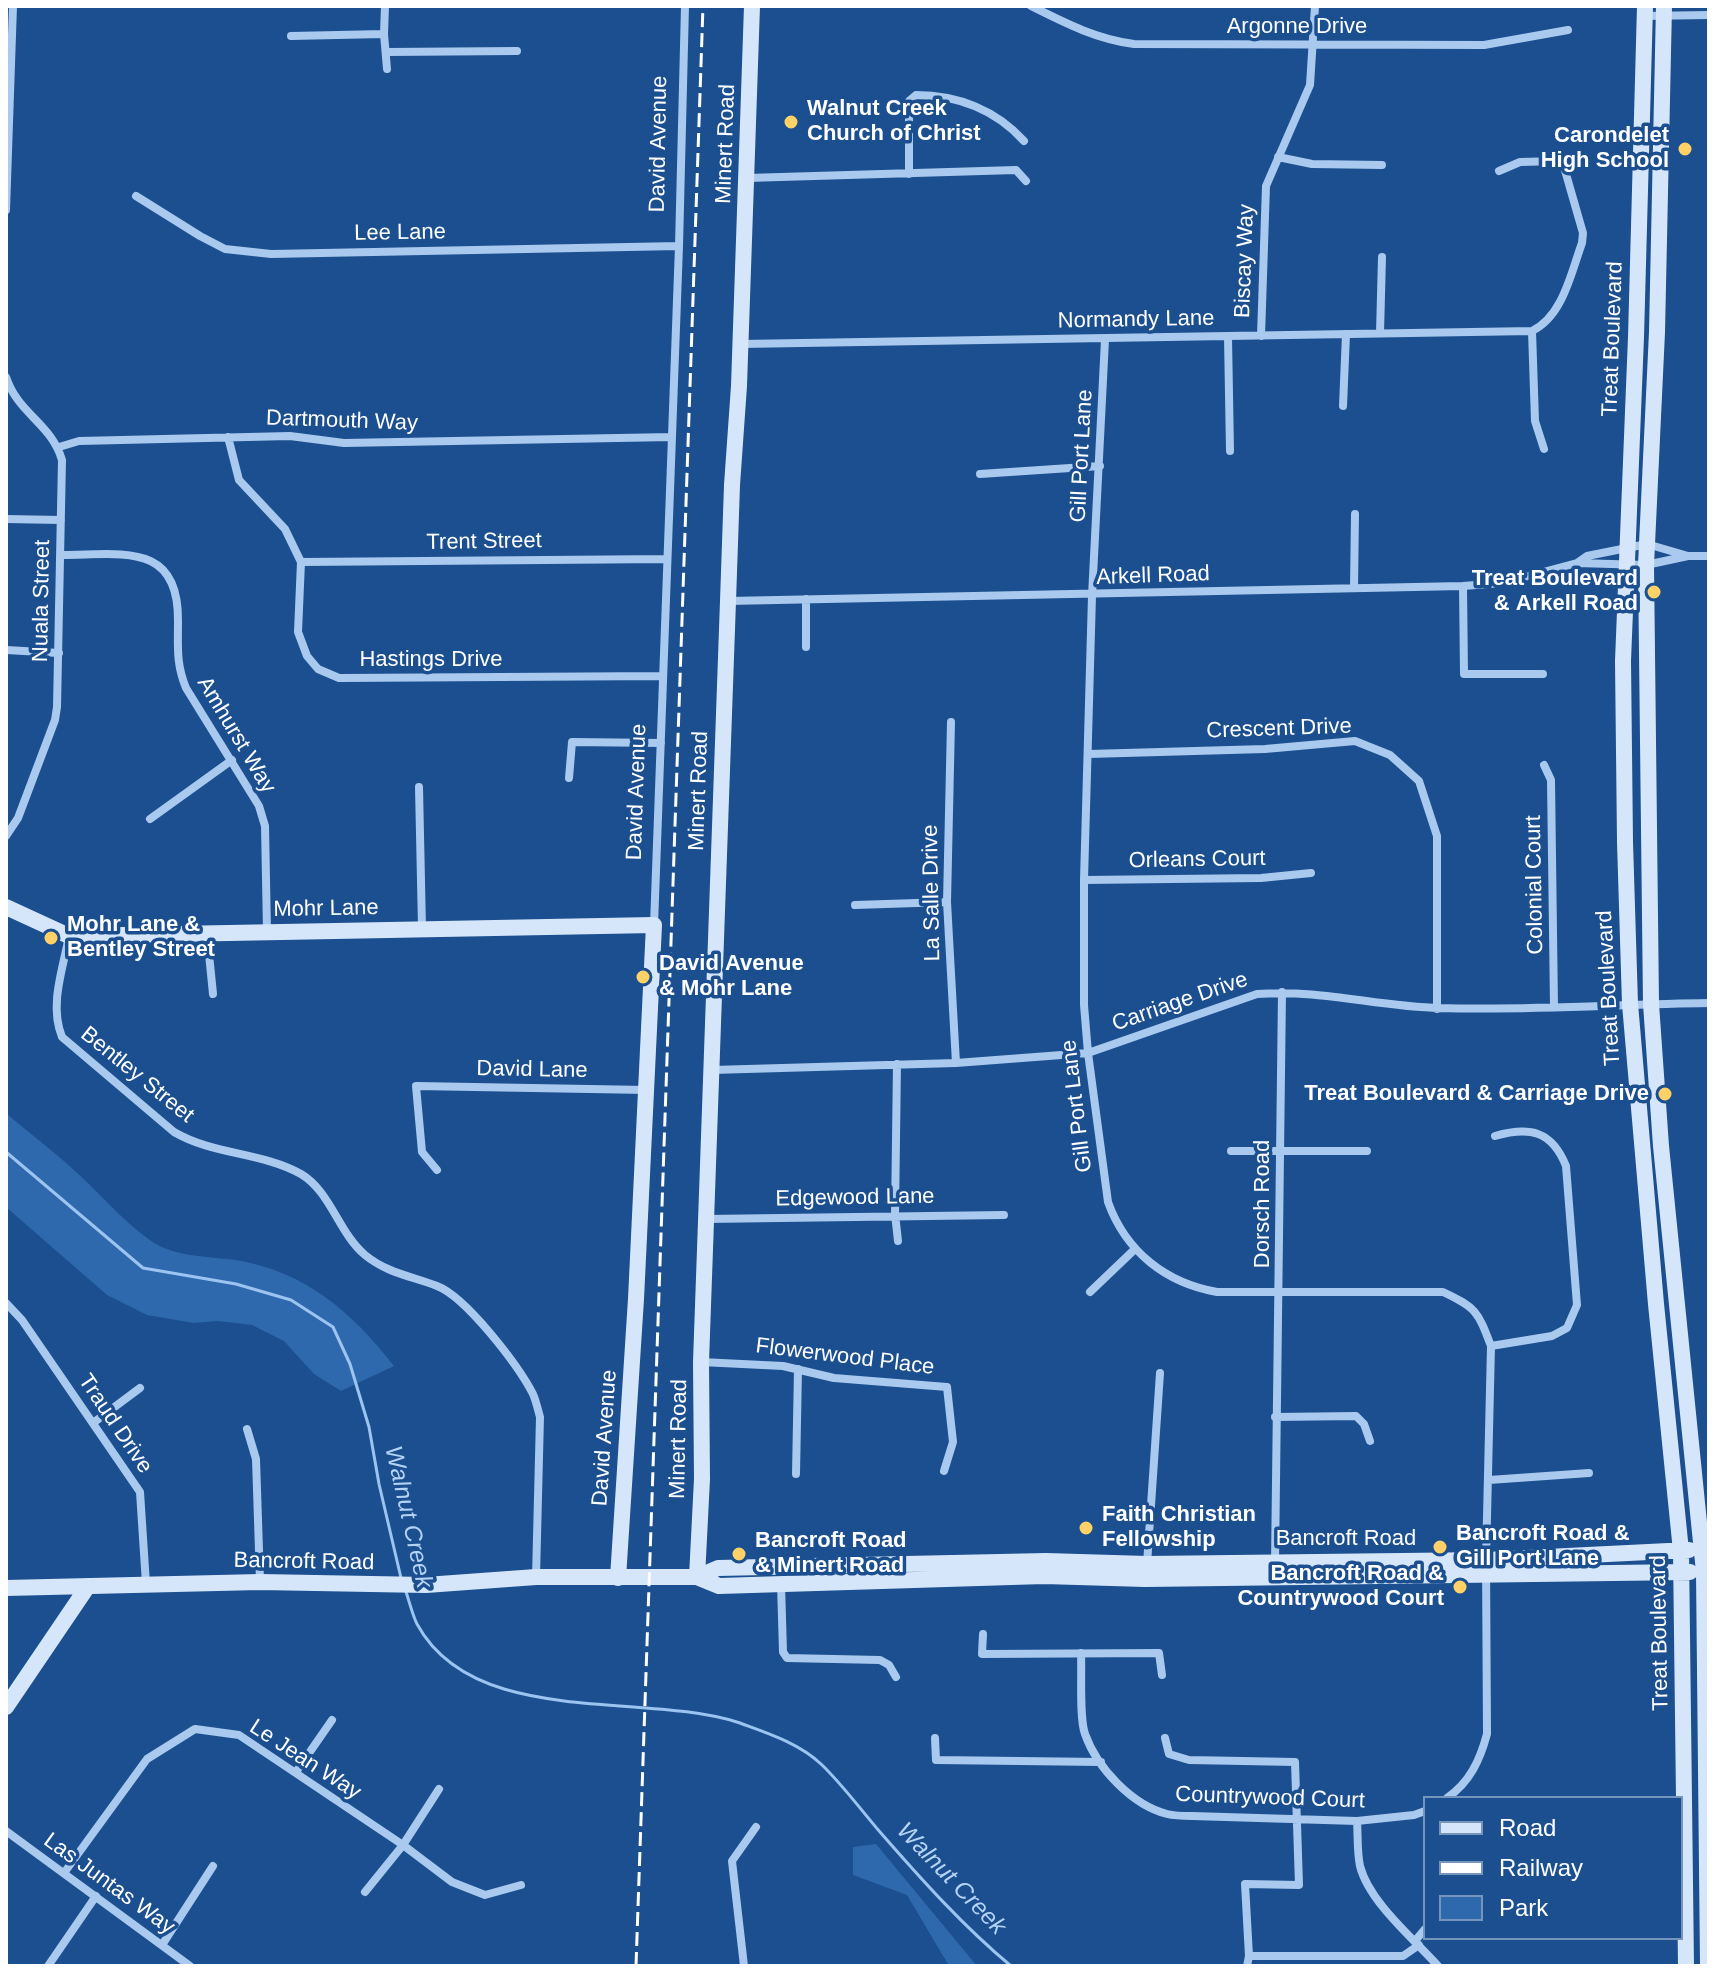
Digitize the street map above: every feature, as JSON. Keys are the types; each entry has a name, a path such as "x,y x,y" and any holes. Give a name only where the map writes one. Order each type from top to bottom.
{"street":[{"path":"6,210 13,6"},
{"path":"385,6 387,69"},
{"name":"David Avenue","path":"618,1578 647,1090 679,246 685,6"},
{"name":"Minert Road","path":"697,1577 702,1479 701,1362 706,1219 752,6"},
{"name":"Argonne Drive","path":"1033,6 1085,33 1134,44 1484,45 1568,30"},
{"name":"Biscay Way","path":"1261,336 1266,186 1310,85 1315,6"},
{"path":"1645,11 1709,15"},
{"name":"Treat Boulevard","path":"1645,11 1636,337 1626,548 1623,735 1630,1004 1681,1551 1686,1966"},
{"name":"Treat Boulevard","path":"1664,11 1657,332 1646,565 1651,1004 1661,1146 1705,1549 1708,1966"},
{"path":"291,36 384,34"},
{"path":"386,52 517,51"},
{"path":"909,174 909,101 916,95 940,95 972,104 1010,126 1024,141"},
{"path":"1278,157 1312,164 1382,165"},
{"path":"1499,171 1520,162 1558,161 1564,167 1581,223 1582,243 1552,316 1532,331 1535,421 1544,449"},
{"path":"747,178 1016,170 1026,181"},
{"name":"Lee Lane","path":"136,196 225,249 271,254 679,246"},
{"path":"1380,333 1382,257"},
{"name":"Normandy Lane","path":"741,344 1532,331"},
{"path":"1343,406 1346,334"},
{"path":"1228,337 1230,451"},
{"name":"Gill Port Lane","path":"1105,340 1092,596 1084,880 1084,1005 1108,1202 1115,1221 1135,1249 1160,1271 1196,1289 1280,1293 1443,1292 1464,1302 1479,1315 1491,1346 1486,1567"},
{"path":"6,380 16,398 59,447"},
{"name":"Dartmouth Way","path":"59,447 79,441 228,437 290,436 344,443 672,437"},
{"name":"Hastings Drive","path":"228,437 239,480 285,529 301,562 298,632 307,656 318,669 339,678 663,676"},
{"name":"Nuala Street","path":"6,836 18,818 55,720 62,555 62,460 59,447"},
{"path":"980,474 1100,466"},
{"path":"1354,588 1355,514"},
{"path":"6,519 61,520"},
{"name":"Arkell Road","path":"1577,563 1587,556 1647,544 1688,556"},
{"name":"Amhurst Way","path":"62,555 129,555 154,562 171,576 178,602 177,667 186,688 259,806 265,826 267,932"},
{"name":"Arkell Road","path":"728,601 1092,596 1463,586 1502,583 1577,563 1646,565 1688,556 1709,556"},
{"name":"Trent Street","path":"301,562 667,559"},
{"path":"1463,586 1464,674 1543,674"},
{"path":"806,599 806,647"},
{"path":"6,650 59,653"},
{"name":"La Salle Drive","path":"951,722 947,902 956,1063"},
{"name":"Crescent Drive","path":"1089,754 1265,749 1355,741 1390,755 1419,781 1437,836 1437,1009"},
{"path":"569,778 572,742 661,743"},
{"path":"150,819 232,760"},
{"name":"Colonial Court","path":"1544,765 1551,780 1554,1007"},
{"path":"419,787 422,928"},
{"name":"Orleans Court","path":"1084,880 1261,878 1311,873"},
{"path":"855,905 947,902"},
{"name":"Mohr Lane","path":"6,907 69,936 654,925"},
{"path":"207,934 213,994"},
{"name":"Bentley Street","path":"69,936 56,1009 62,1037 174,1132 193,1143 281,1165 304,1176 320,1190 362,1253 393,1273 439,1286 456,1297 470,1310 517,1370 533,1395 540,1417 536,1577"},
{"name":"Carriage Drive","path":"712,1070 956,1063 1088,1053 1257,994 1282,992 1336,995 1437,1009 1709,1003"},
{"name":"Dorsch Road","path":"1275,1568 1282,992"},
{"path":"897,1064 895,1214 898,1241"},
{"name":"David Lane","path":"437,1170 422,1152 416,1086 647,1090"},
{"path":"1491,1346 1552,1336 1567,1328 1577,1305 1566,1166 1560,1150 1539,1132 1514,1131 1495,1136"},
{"path":"1231,1151 1367,1151"},
{"name":"Edgewood Lane","path":"706,1219 895,1214 1004,1215"},
{"path":"1090,1292 1135,1249"},
{"name":"Traud Drive","path":"6,1303 22,1320 140,1492 146,1584"},
{"name":"Flowerwood Place","path":"701,1362 798,1369 834,1378 947,1387 953,1442 944,1471"},
{"path":"796,1474 798,1369"},
{"path":"1147,1564 1160,1373"},
{"path":"93,1423 140,1388"},
{"path":"1275,1417 1356,1416 1364,1424 1370,1441"},
{"path":"247,1429 256,1459 260,1582"},
{"path":"1489,1480 1589,1473"},
{"path":"1695,1475 1709,1504"},
{"name":"Bancroft Road","path":"1486,1567 1705,1549"},
{"name":"Bancroft Road","path":"6,1588 260,1582 426,1585 536,1577 697,1577 718,1568 1046,1561 1275,1568 1486,1567 1706,1572"},
{"path":"1450,1796 1479,1762 1487,1734 1486,1567"},
{"name":"Bancroft Road","path":"697,1577 719,1586 1044,1576 1145,1579 1275,1568"},
{"path":"781,1584 783,1652 787,1658 880,1660 889,1665 896,1677"},
{"path":"6,1707 88,1586"},
{"path":"983,1634 982,1654 1159,1653 1162,1675"},
{"name":"Countrywood Court","path":"1081,1653 1084,1732 1101,1762 1140,1803 1168,1815 1357,1821 1423,1812"},
{"path":"296,1772 332,1720"},
{"name":"Le Jean Way","path":"64,1873 147,1759 195,1729 239,1735 403,1845 452,1882 485,1895 521,1885"},
{"path":"935,1738 936,1760 1101,1762"},
{"path":"1165,1738 1169,1754 1189,1760 1295,1762 1299,1885 1245,1884 1247,1966"},
{"path":"365,1892 403,1845 439,1789"},
{"path":"1357,1821 1360,1865 1376,1899 1438,1966"},
{"path":"744,1966 732,1861 756,1827"},
{"name":"Las Juntas Way","path":"6,1831 188,1965"},
{"path":"162,1945 213,1866"},
{"path":"48,1966 96,1896"},
{"path":"1249,1956 1403,1956 1423,1932"}],"green space":[{"path":"6,1113 68,1164 153,1242 181,1253 261,1266 306,1285 344,1312 394,1366 341,1391 314,1374 284,1341 252,1325 218,1321 194,1323 147,1315 107,1295 6,1207"},
{"path":"876,1844 977,1966 949,1966 907,1895 853,1875 853,1847"}],"waterway":[{"name":"Walnut Creek","path":"6,1152 143,1268 236,1284 291,1300 333,1327 350,1364 369,1427 401,1578"},
{"name":"Walnut Creek","path":"405,1589 417,1624 443,1657 478,1679 519,1693 564,1701 701,1714 740,1723 803,1750 836,1780 943,1902 1011,1966"}],"railway":[{"path":"636,1966 703,6"}],"place":[{"name":"Walnut Creek Church of Christ","path":"791,122"},
{"name":"Carondelet High School","path":"1685,149"},
{"name":"Treat Boulevard & Arkell Road","path":"1654,592"},
{"name":"Mohr Lane & Bentley Street","path":"51,938"},
{"name":"David Avenue & Mohr Lane","path":"643,977"},
{"name":"Treat Boulevard & Carriage Drive","path":"1665,1094"},
{"name":"Faith Christian Fellowship","path":"1086,1528"},
{"name":"Bancroft Road & Gill Port Lane","path":"1440,1547"},
{"name":"Bancroft Road & Minert Road","path":"739,1554"},
{"name":"Bancroft Road & Countrywood Court","path":"1460,1587"}]}
